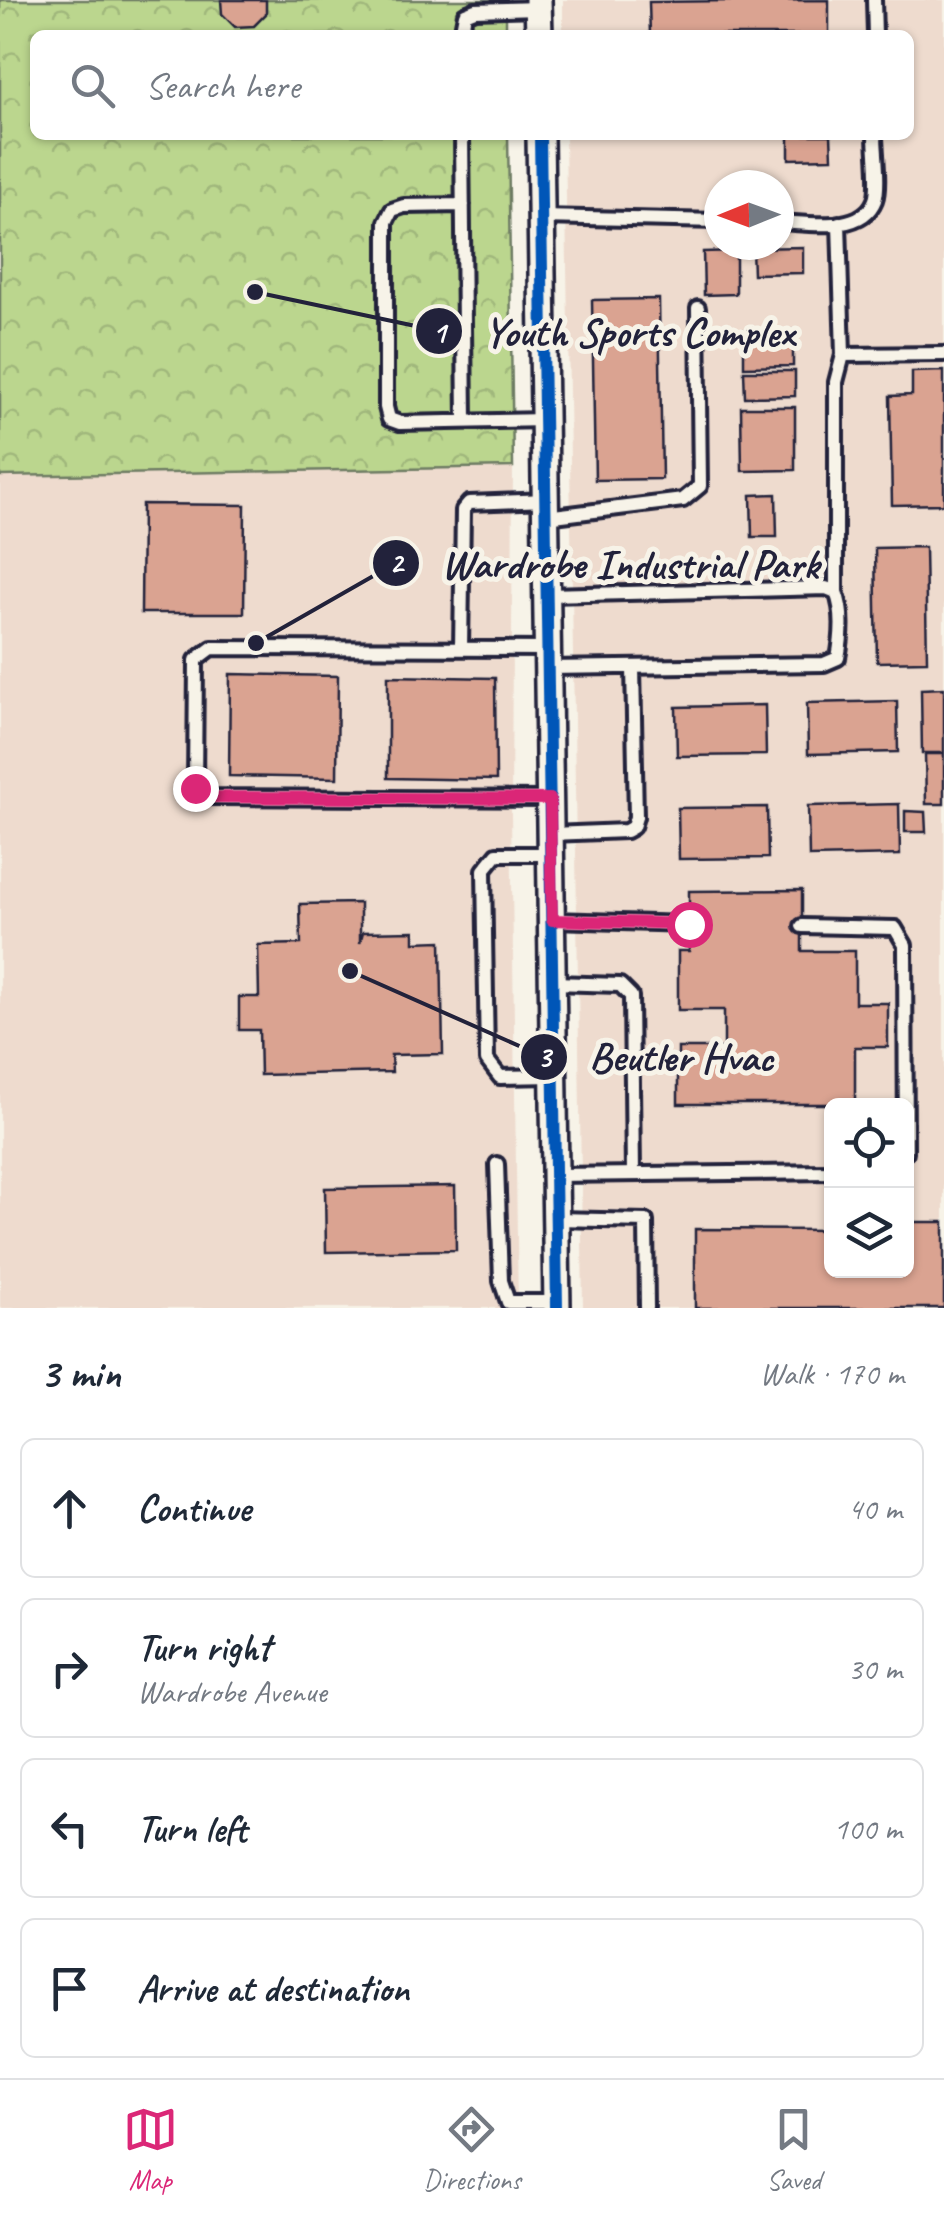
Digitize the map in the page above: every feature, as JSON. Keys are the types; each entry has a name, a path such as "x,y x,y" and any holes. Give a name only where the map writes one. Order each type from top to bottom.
{"street":[{"path":"538,4 538,30"},
{"path":"540,140 557,1305"}],"lane":[{"path":"874,0 874,30"},
{"path":"462,30 465,14 475,10 538,4"},
{"path":"462,140 465,421"},
{"path":"794,222 839,223 864,214 876,199 875,140"},
{"path":"463,205 404,206 392,210 386,222 389,418 400,423 544,420"},
{"path":"541,218 704,221"},
{"path":"550,799 207,797 195,788 196,660 212,648 460,648 632,667 824,664 838,658 841,642 836,592 836,382 844,355 839,223"},
{"path":"460,648 463,510 469,503 546,508 683,500 700,486 698,308"},
{"path":"844,355 944,354"},
{"path":"548,595 826,588 836,592"},
{"path":"554,1076 500,1077 487,1060 484,870 497,854 633,827 636,816 632,667"},
{"path":"552,920 689,924"},
{"path":"802,926 896,928 905,945 906,1098"},
{"path":"553,983 620,985 630,996 633,1174"},
{"path":"496,1164 501,1282 508,1302 557,1305"},
{"path":"555,1175 824,1172"},
{"path":"556,1220 646,1221 647,1308"}],"shaded area":[{"path":"563,0 944,0 944,1308 583,1308 565,140 914,140 914,30 563,30"},
{"path":"513,467 511,812 518,1308 0,1308 0,476"}],"green space":[{"path":"0,0 506,0 506,30 30,30 30,140 508,140 513,467 0,476"}],"building":[{"path":"221,0 266,0 266,14 254,26 235,27 222,14"},
{"path":"829,0 829,30 650,30 649,2"},
{"path":"789,140 831,140 832,158 789,159"},
{"path":"794,247 803,247 803,273 753,274 752,260 794,260"},
{"path":"703,252 704,260 736,260 736,294 704,295"},
{"path":"659,299 662,479 595,480 592,300"},
{"path":"744,330 793,330 793,366 744,367"},
{"path":"744,371 795,371 795,396 745,397"},
{"path":"944,371 944,504 892,505 890,396 912,395 912,372"},
{"path":"741,407 795,407 795,470 742,471"},
{"path":"776,494 777,537 752,537 751,495"},
{"path":"142,504 245,505 244,613 141,613"},
{"path":"925,547 927,661 877,662 875,548"},
{"path":"230,674 338,676 337,778 229,776"},
{"path":"388,676 495,678 496,780 388,778"},
{"path":"944,688 944,753 922,753 921,689"},
{"path":"897,701 898,752 808,754 807,703"},
{"path":"765,705 766,755 677,756 676,707"},
{"path":"925,754 944,754 944,804 926,804"},
{"path":"899,804 900,855 809,857 808,806"},
{"path":"767,807 768,858 679,859 678,808"},
{"path":"905,811 925,812 926,832 905,832"},
{"path":"802,890 802,951 855,951 855,1003 888,1003 888,1047 855,1047 855,1098 824,1098 824,1104 678,1104 678,1048 724,1048 724,1010 678,1010 678,951 689,951 689,891"},
{"path":"360,903 360,943 363,932 414,931 414,942 441,941 443,1054 391,1055 392,1072 260,1075 259,1030 239,1030 239,997 259,997 258,945 301,944 300,904"},
{"path":"455,1186 456,1250 326,1252 325,1188"},
{"path":"914,1222 944,1222 944,1308 695,1308 695,1229 824,1230 824,1278 914,1278"}],"cycle path":[{"path":"540,140 557,1308"}],"place":[{"name":"Youth Sports Complex","path":"255,292"},
{"name":"Wardrobe Industrial Park","path":"256,643"},
{"name":"Beutler Hvac","path":"350,971"}],"route":[{"path":"195,788 207,797 550,799 552,920 689,924"}]}
